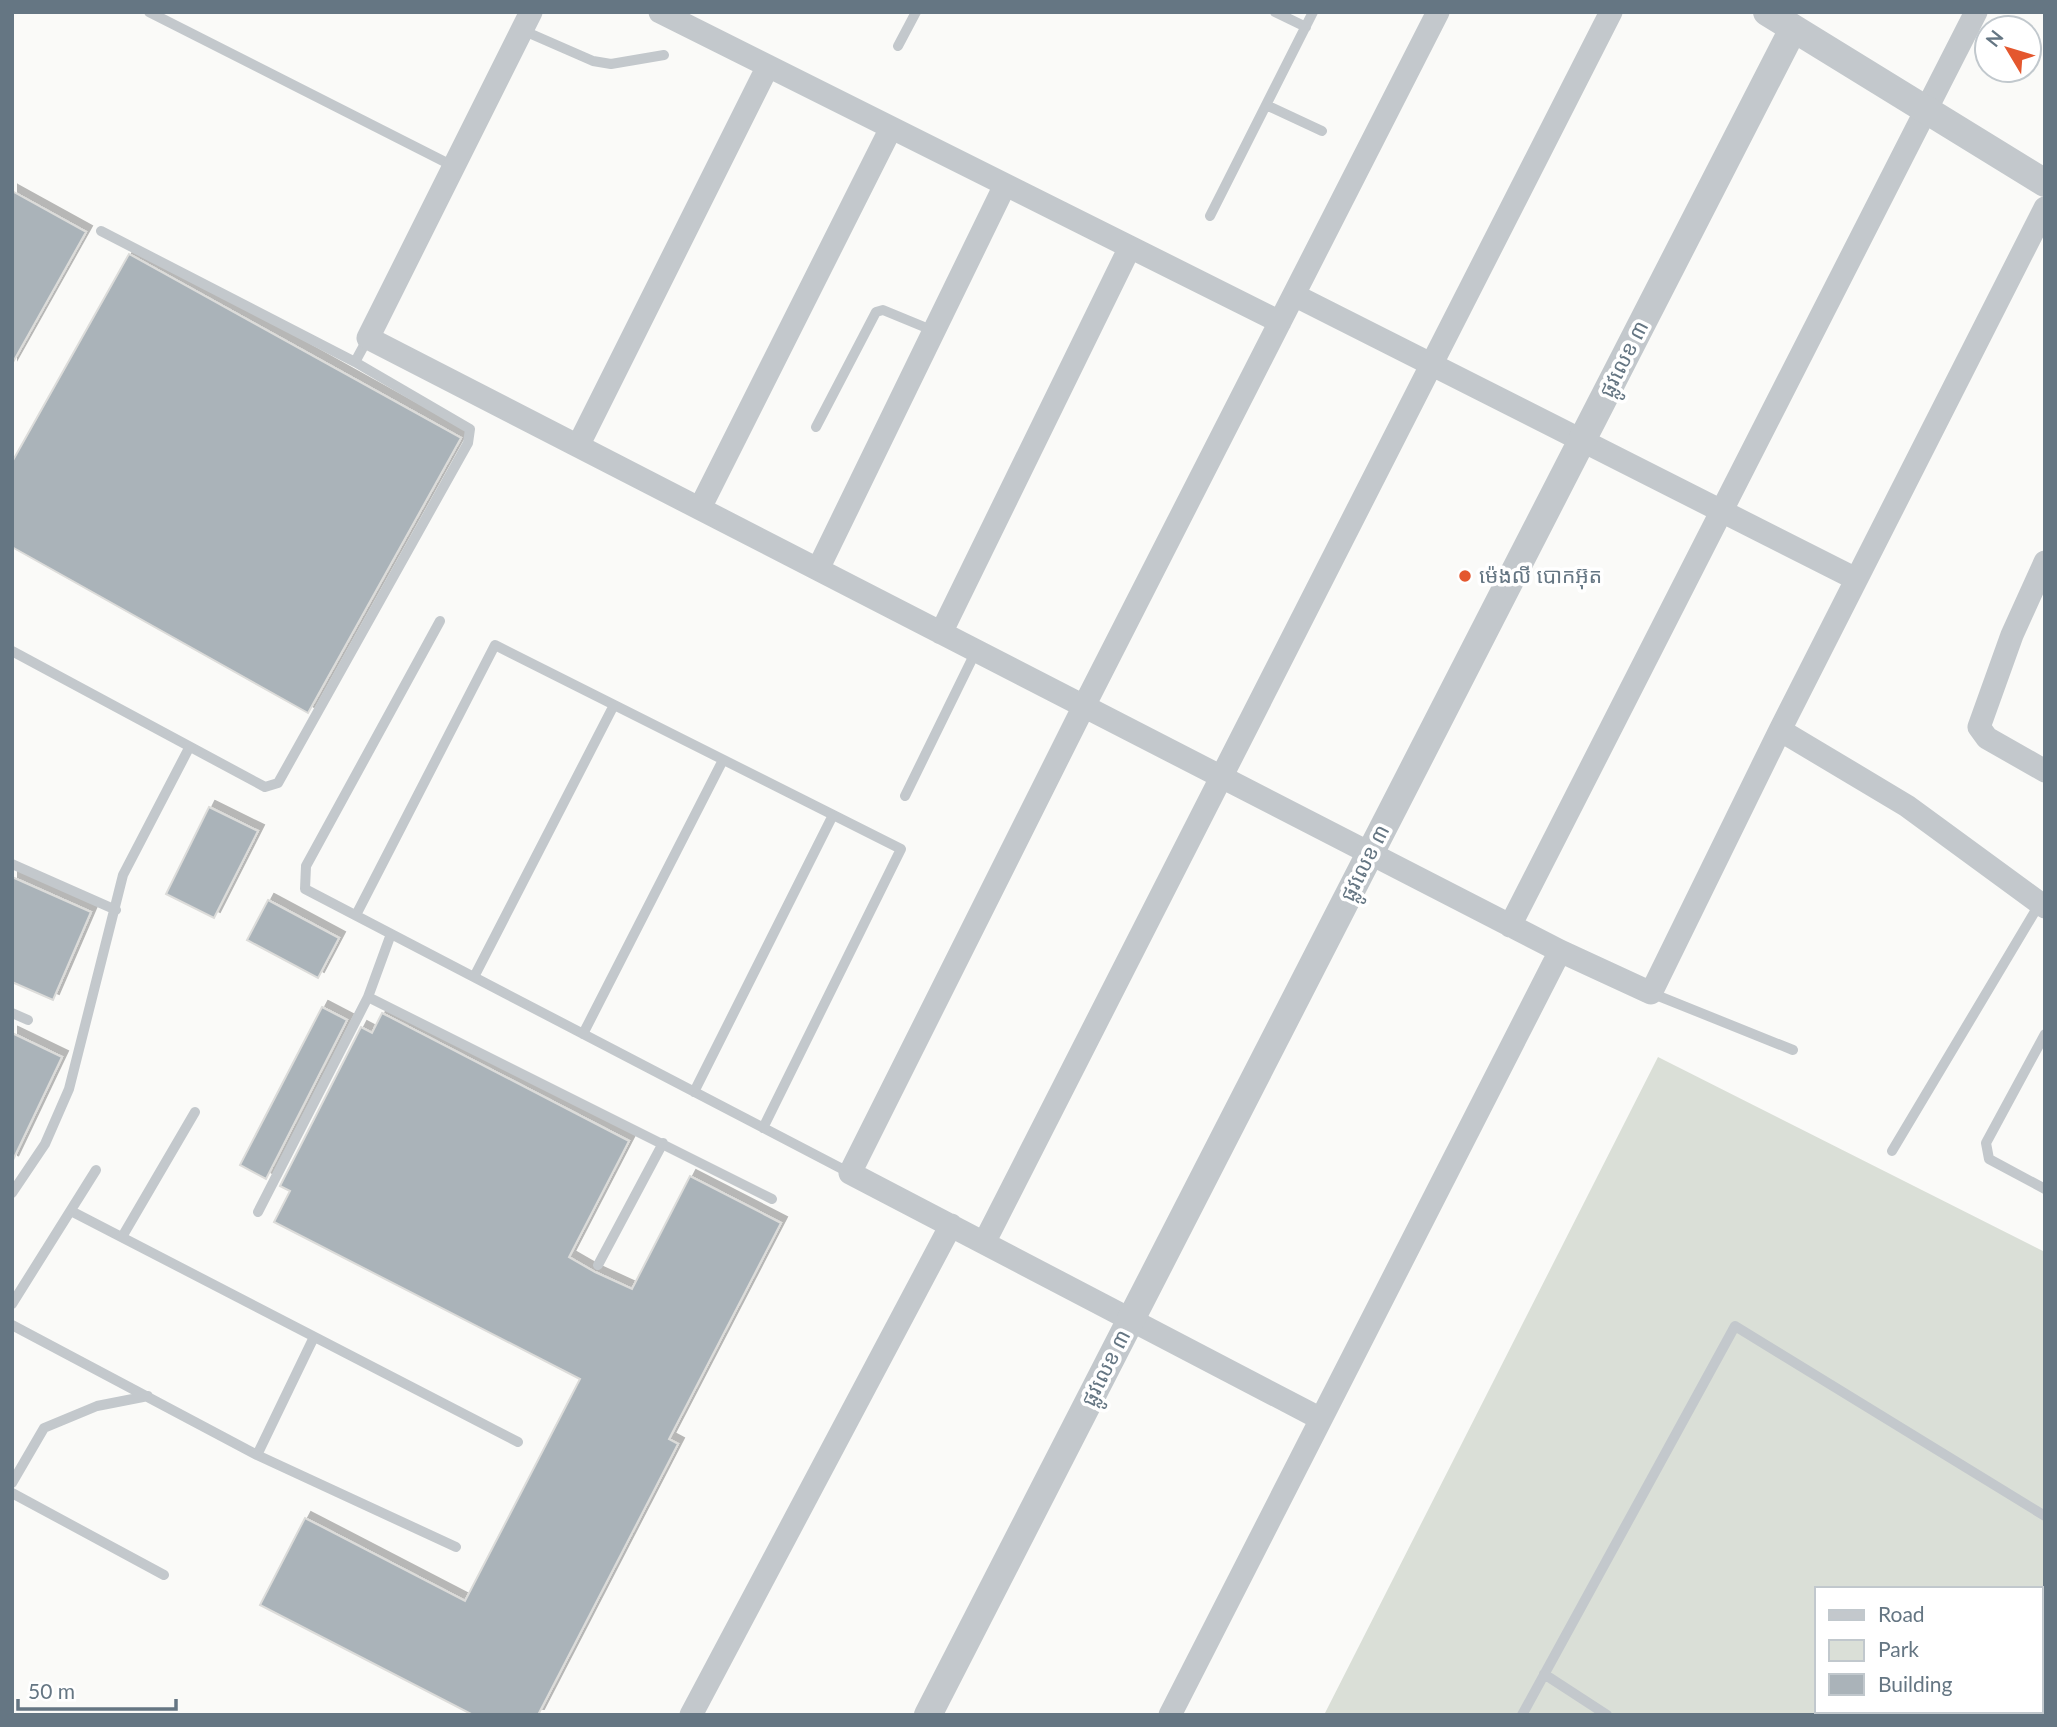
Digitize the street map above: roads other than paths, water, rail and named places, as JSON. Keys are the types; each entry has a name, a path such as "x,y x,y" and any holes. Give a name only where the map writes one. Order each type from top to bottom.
{"street":[{"path":"660,12 1280,322"},
{"path":"1321,1419 850,1173 1084,706 1438,12"},
{"path":"984,1243 1611,12"},
{"path":"1767,12 1798,20 1926,110 2045,183"},
{"path":"1510,926 1976,12"},
{"name":"ផ្លូវលេខ ៣","path":"928,1715 1798,20"},
{"path":"527,21 368,338 1510,926 1651,993 1780,730 2045,208"},
{"path":"578,446 768,66"},
{"path":"700,508 891,128"},
{"path":"818,569 1006,185"},
{"path":"941,633 1130,247"},
{"path":"1294,295 1856,579"},
{"path":"2045,562 2012,635 1979,727 1987,738 2045,771"},
{"path":"1780,730 1908,806 2042,905"},
{"path":"1170,1715 1560,951"},
{"path":"691,1715 951,1226"}],"lane":[{"path":"149,12 453,166"},
{"path":"898,46 916,12"},
{"path":"1275,12 1306,27"},
{"path":"1210,216 1313,12"},
{"path":"527,21 593,61 611,64 664,55"},
{"path":"1266,105 1322,131"},
{"path":"12,652 265,787 278,783 468,443 470,429 355,362 101,231"},
{"path":"816,427 876,312 883,310 934,331"},
{"path":"355,362 368,338"},
{"path":"440,621 306,866 305,889 850,1173"},
{"path":"356,915 495,645 901,849 763,1128"},
{"path":"905,796 976,651"},
{"path":"474,977 614,705"},
{"path":"12,1193 45,1144 69,1089 123,875 189,748"},
{"path":"583,1034 723,760"},
{"path":"694,1092 833,815"},
{"path":"12,864 116,910"},
{"path":"1892,1152 2042,905"},
{"path":"258,1212 368,997 391,934"},
{"path":"1651,993 1793,1051"},
{"path":"368,997 772,1199"},
{"path":"12,1013 28,1020"},
{"path":"2045,1034 1986,1143 1989,1159 2045,1189"},
{"path":"122,1237 195,1112"},
{"path":"598,1265 663,1143"},
{"path":"12,1304 96,1170"},
{"path":"71,1211 518,1442"},
{"path":"12,1325 257,1455 456,1547"},
{"path":"1522,1715 1735,1326 2045,1516"},
{"path":"257,1455 314,1337"},
{"path":"12,1483 44,1428 97,1406 148,1396"},
{"path":"12,1493 164,1575"},
{"path":"1544,1674 1607,1715"}],"place":[{"name":"ម៉េងលី បោកអ៊ុត","path":"1465,576"}]}
